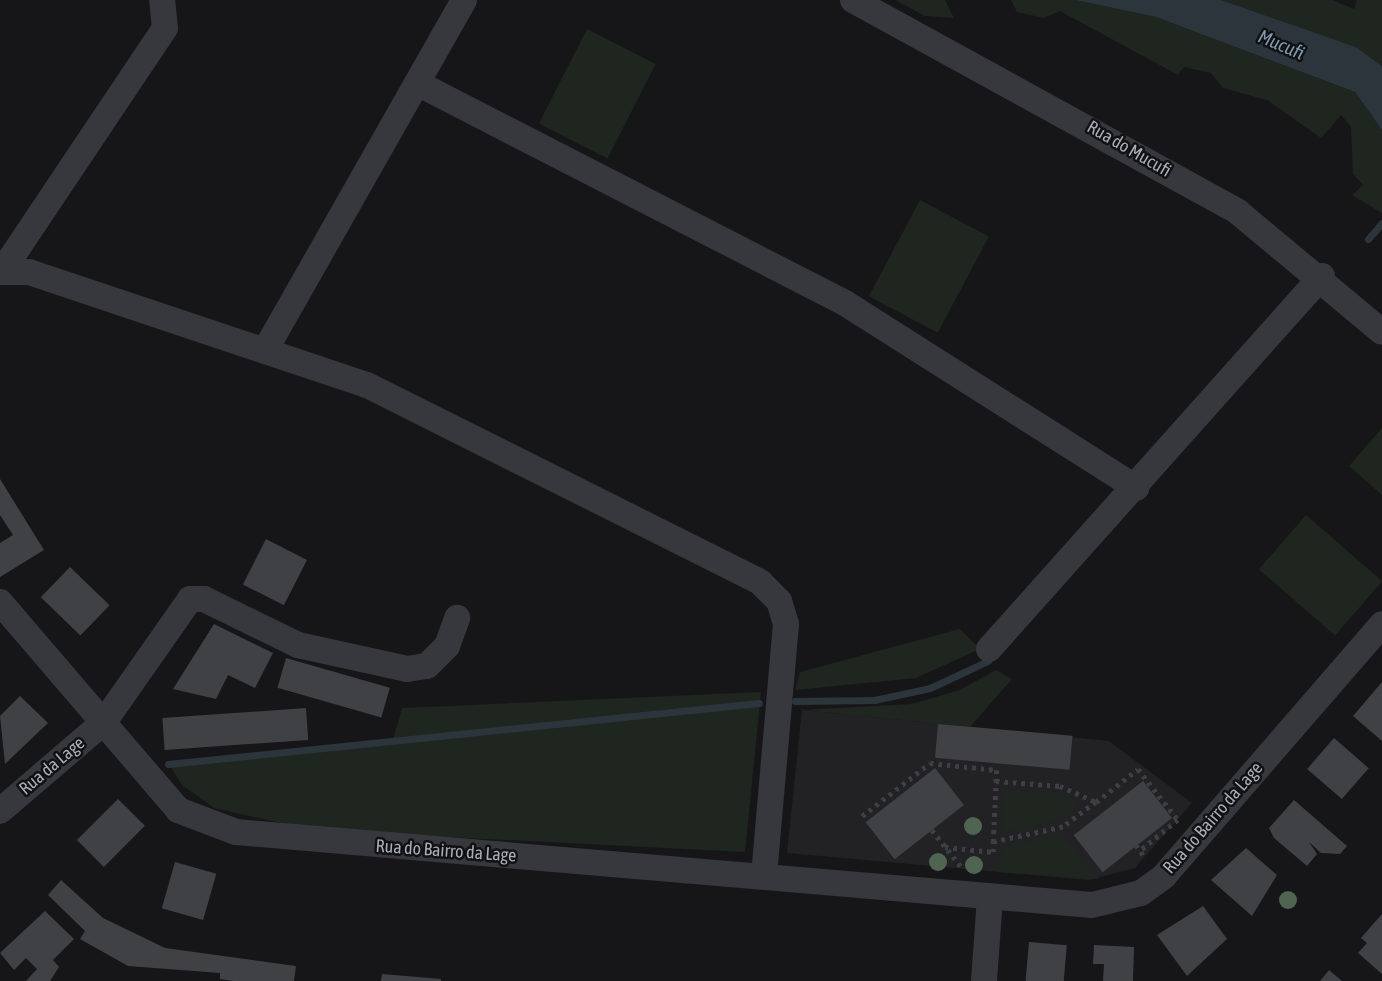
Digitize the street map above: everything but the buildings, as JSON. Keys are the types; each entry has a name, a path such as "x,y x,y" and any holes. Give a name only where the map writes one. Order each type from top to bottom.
{"street":[{"path":"2,271 165,28 162,0"},
{"path":"267,347 464,0"},
{"name":"Rua do Mucufi","path":"853,0 1238,212 1322,276 1382,332"},
{"path":"417,83 845,303 1136,488"},
{"path":"2,271 29,272 267,347 367,385 698,547 760,582 779,601 786,646 764,874"},
{"path":"989,649 1136,488 1322,276"},
{"name":"Rua da Lage","path":"0,811 104,722 190,599 204,599 298,645 395,668 427,666 447,646 457,618"},
{"name":"Rua do Bairro da Lage","path":"0,602 178,810 236,832 764,874 990,898 1092,905 1151,888 1382,624"},
{"path":"984,981 990,898"}],"path":[{"path":"862,816 930,763 997,770 993,852 945,847"},
{"path":"993,842 1063,827 1138,769 1178,820 1140,850"},
{"path":"996,780 1060,786 1096,802"},
{"path":"932,830 964,869"},
{"path":"1136,845 1146,859"}],"shaded area":[{"path":"895,0 945,0 954,18 925,16"},
{"path":"1011,0 1075,0 1156,17 1355,92 1382,130 1382,213 1352,195 1363,185 1353,174 1351,127 1341,115 1321,138 1267,100 1223,88 1211,73 1184,67 1178,75 1060,11 1044,18 1017,12"},
{"path":"1221,0 1332,0 1354,9 1357,0 1382,0 1382,66 1356,47"},
{"path":"587,29 656,64 607,158 539,123"},
{"path":"920,200 989,237 938,333 869,296"},
{"path":"1382,428 1382,495 1349,466"},
{"path":"1306,515 1382,581 1335,636 1259,569"},
{"path":"960,629 980,649 916,678 795,690 800,672"},
{"path":"996,670 1012,679 970,727 802,710 911,704 960,690"},
{"path":"761,692 745,852 348,832 276,822 214,808 182,785 169,764 393,740 402,708"},
{"path":"802,710 1109,741 1192,803 1135,868 1089,880 787,853"},
{"path":"1003,791 1056,793 1081,802 1051,824 1002,833"},
{"path":"1060,835 1099,879 997,872 1003,846"}],"water":[{"name":"Mucufi","path":"1075,0 1221,0 1356,47 1382,66 1382,130 1355,92 1156,17"}],"waterway":[{"path":"1368,239 1382,223"},
{"path":"795,701 874,700 930,688 988,661"},
{"path":"168,764 759,703"}]}
